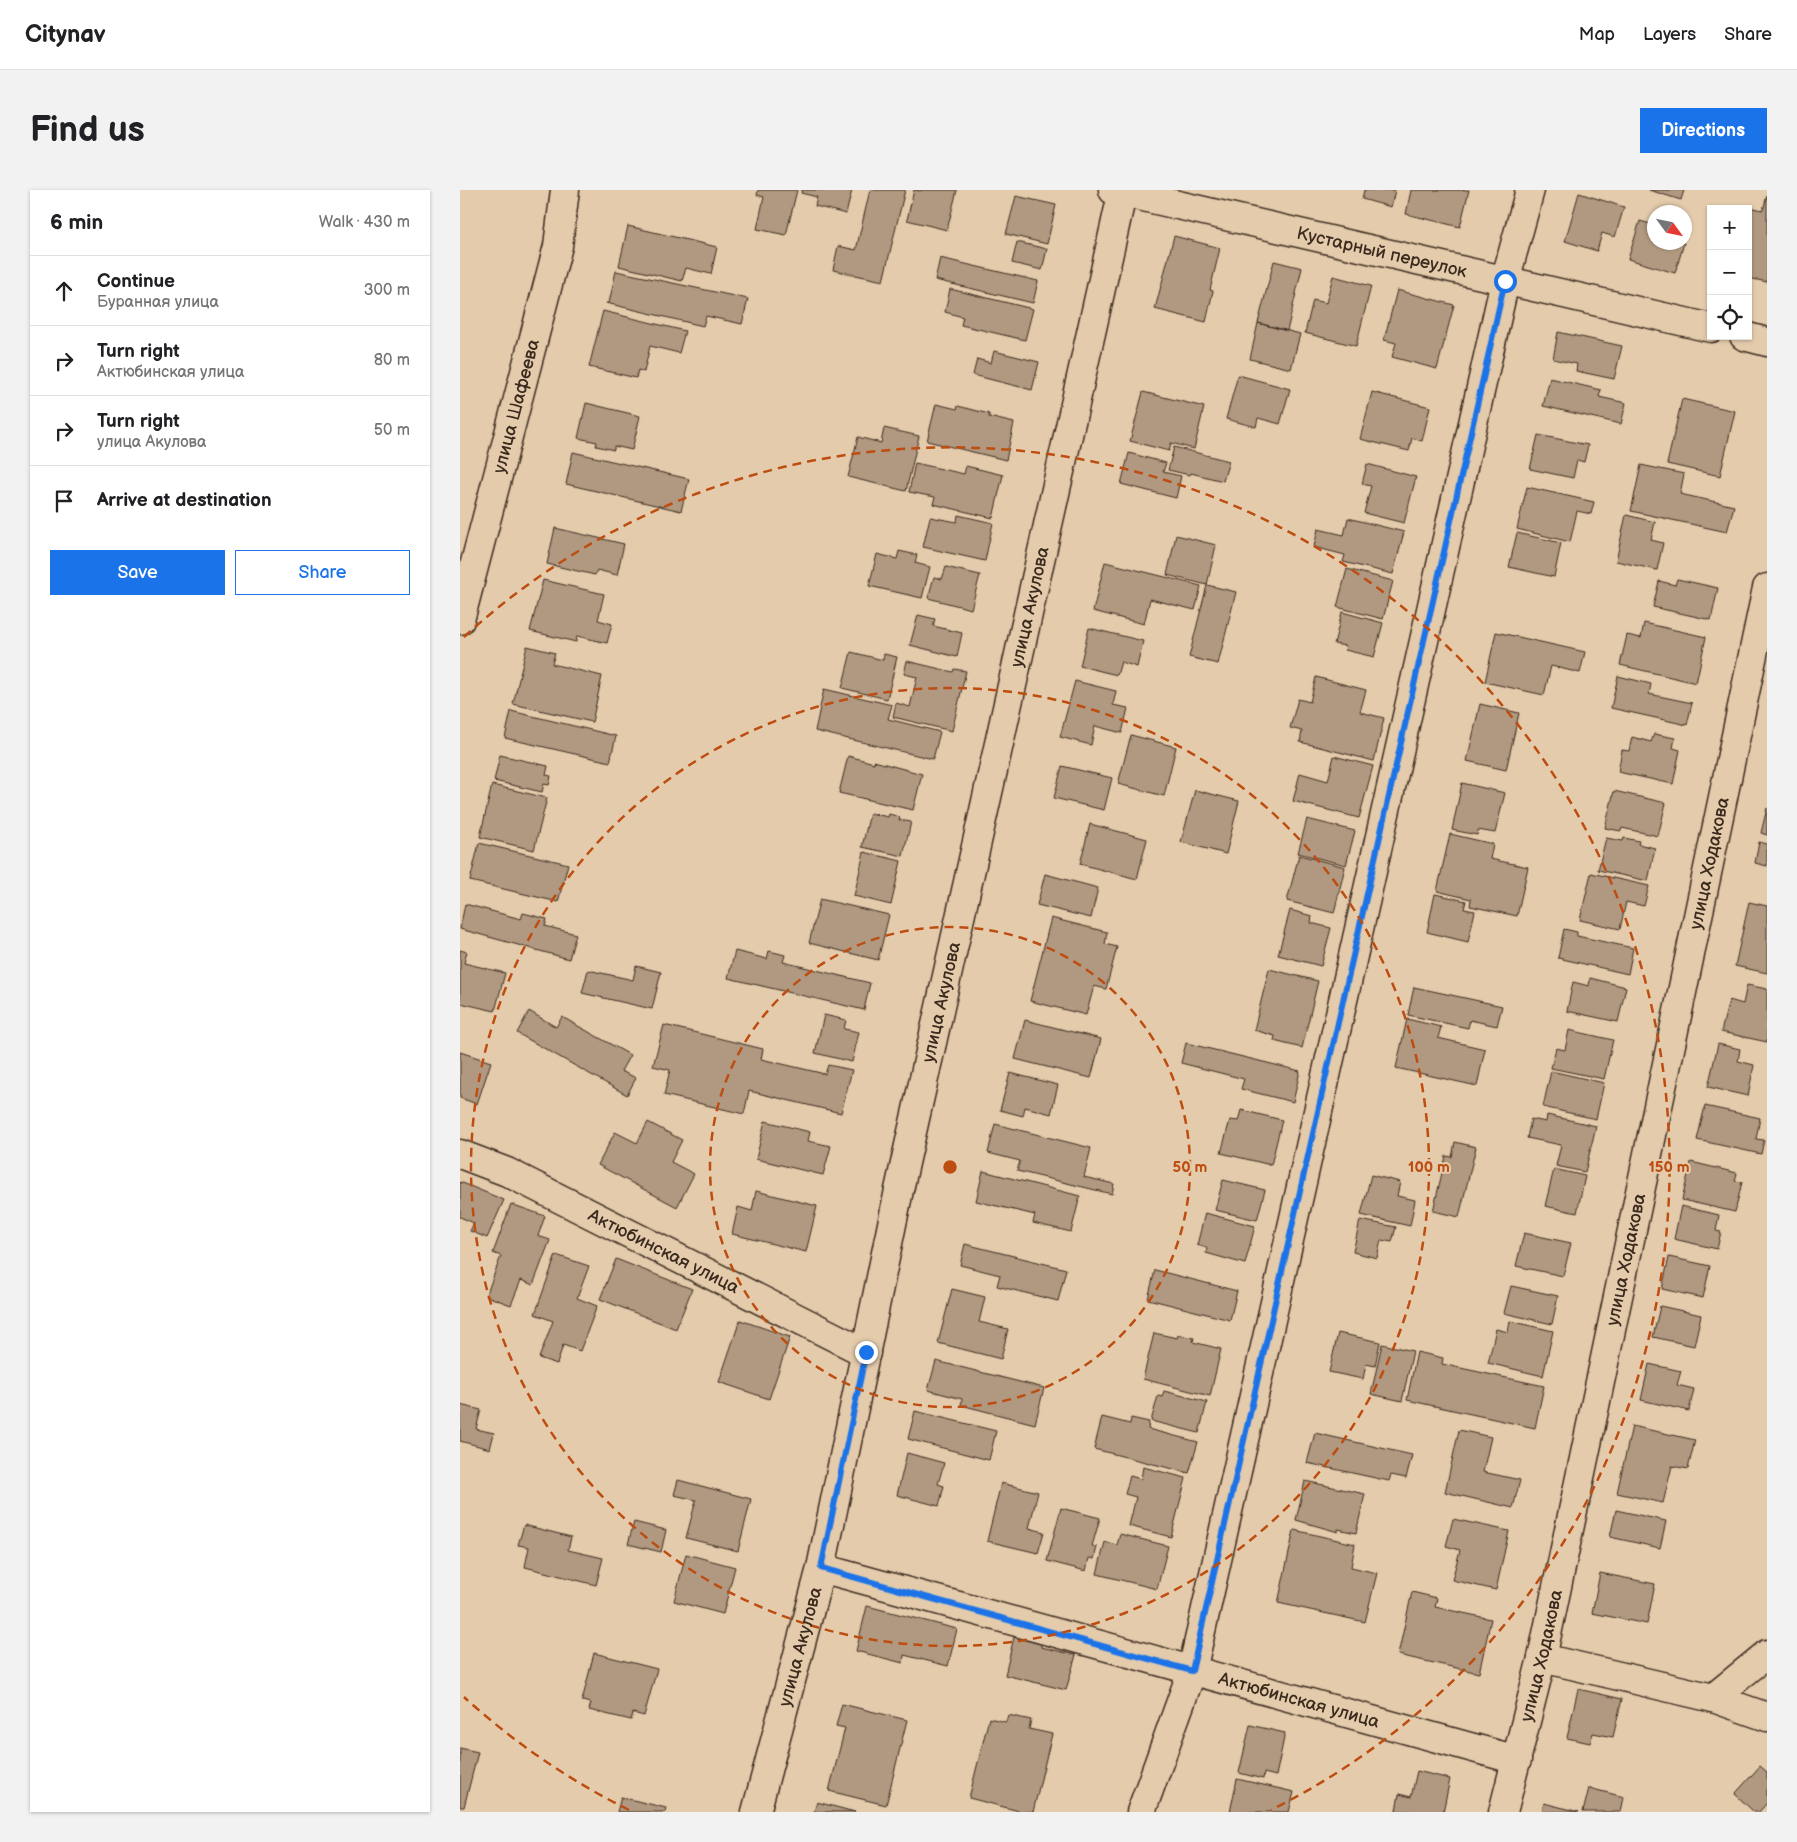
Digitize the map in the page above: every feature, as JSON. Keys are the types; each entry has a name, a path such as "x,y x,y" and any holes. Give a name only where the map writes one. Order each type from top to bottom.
{"street":[{"name":"улица Шафеева","path":"460,620 558,246 565,190"},
{"path":"1141,1812 1192,1671 1505,281 1530,190"},
{"name":"Кустарный переулок","path":"1119,191 1707,327"},
{"name":"улица Акулова","path":"756,1812 821,1568 899,1190 1119,191"},
{"path":"1752,338 1767,342"},
{"name":"улица Ходакова","path":"1503,1812 1542,1658 1767,588"},
{"name":"Актюбинская улица","path":"460,1154 508,1172 866,1352"},
{"name":"Актюбинская улица","path":"821,1568 1517,1760"},
{"path":"1713,1698 1767,1654"},
{"path":"1542,1658 1713,1698 1767,1717"}],"building":[{"path":"758,190 797,190 786,235 757,229 764,197 757,195"},
{"path":"802,190 852,190 846,214 815,206 817,197 801,193"},
{"path":"870,190 905,190 883,281 833,270 838,246 856,250"},
{"path":"914,190 957,190 947,230 907,220"},
{"path":"1364,190 1395,190 1391,207 1362,199"},
{"path":"1411,190 1469,190 1460,227 1406,214"},
{"path":"1649,190 1684,190 1681,200"},
{"path":"1579,193 1624,207 1615,237 1602,233 1597,251 1565,241"},
{"path":"1767,195 1767,282 1752,279 1752,208 1763,210"},
{"path":"1016,196 1056,205 1047,244 1006,234"},
{"path":"1640,221 1647,223 1647,250 1682,250 1675,273 1628,259"},
{"path":"628,226 717,247 711,274 686,268 682,281 619,266"},
{"path":"1174,236 1220,248 1210,290 1213,291 1206,322 1155,309"},
{"path":"1017,242 1047,249 1042,270 1012,263"},
{"path":"940,258 1038,281 1033,303 935,280"},
{"path":"1274,261 1302,268 1287,331 1258,323"},
{"path":"616,271 748,299 742,324 706,316 703,326 606,303 609,303"},
{"path":"1333,276 1371,286 1356,346 1305,333 1313,300 1326,303"},
{"path":"950,289 1033,309 1025,340 961,325 963,317 945,312"},
{"path":"1397,290 1454,305 1437,369 1392,357 1396,343 1384,340"},
{"path":"603,311 685,331 679,353 650,346 644,372 638,370 636,378 589,367"},
{"path":"1258,323 1300,334 1291,369 1250,359"},
{"path":"1558,332 1622,346 1614,379 1576,371 1577,364 1553,359"},
{"path":"994,351 1039,362 1032,390 973,375 977,359 991,363"},
{"path":"1238,375 1290,389 1280,424 1258,418 1256,427 1226,419"},
{"path":"1550,378 1601,390 1599,397 1626,403 1621,424 1543,406"},
{"path":"1143,392 1204,407 1194,449 1171,443 1169,451 1130,441"},
{"path":"1372,392 1430,407 1422,441 1412,438 1409,451 1360,439"},
{"path":"1682,399 1735,411 1720,476 1667,464"},
{"path":"586,403 640,416 632,450 614,446 614,450 596,446 597,442 578,438"},
{"path":"936,404 957,409 958,406 989,414 989,417 1014,423 1006,460 927,441"},
{"path":"884,428 919,436 906,491 848,477 858,437 881,443"},
{"path":"1538,435 1588,445 1584,462 1577,460 1573,478 1530,469"},
{"path":"1174,447 1229,461 1223,481 1191,473 1190,475 1168,470"},
{"path":"573,452 689,479 681,511 566,484"},
{"path":"1129,453 1166,463 1163,472 1181,476 1176,498 1121,484"},
{"path":"915,463 964,474 966,466 1003,475 993,518 933,504 935,497 909,492"},
{"path":"1367,464 1416,477 1404,523 1364,513 1371,486 1362,484"},
{"path":"1641,465 1684,474 1680,494 1734,506 1727,532 1631,511"},
{"path":"1527,487 1594,502 1591,514 1577,511 1570,542 1517,529"},
{"path":"958,515 993,523 985,561 923,547 930,517 957,522"},
{"path":"1626,515 1655,522 1651,540 1663,543 1657,570 1616,561"},
{"path":"1348,518 1404,532 1393,574 1343,562 1345,555 1314,547 1318,529 1344,535"},
{"path":"555,528 624,544 617,575 597,570 595,575 547,564"},
{"path":"1517,533 1561,543 1554,577 1509,567"},
{"path":"1176,535 1216,545 1207,585 1167,575"},
{"path":"899,551 917,555 915,563 930,567 922,598 869,586 877,554 897,559"},
{"path":"1105,562 1201,586 1195,610 1150,599 1144,624 1093,611"},
{"path":"946,567 980,575 971,609 928,598 934,577 942,579"},
{"path":"1347,569 1393,581 1383,619 1337,607"},
{"path":"1677,579 1718,588 1711,620 1653,607 1659,581 1675,585"},
{"path":"543,580 604,594 598,620 612,624 607,643 577,636 576,642 530,631"},
{"path":"1207,585 1236,592 1218,664 1189,657"},
{"path":"1342,612 1383,623 1374,657 1345,650 1346,646 1334,644"},
{"path":"918,615 935,619 933,626 962,633 957,657 910,645"},
{"path":"1644,623 1706,637 1696,683 1620,665 1627,635 1641,638"},
{"path":"1089,628 1143,641 1137,667 1121,662 1117,675 1080,666"},
{"path":"1496,632 1585,652 1580,673 1551,666 1544,695 1485,682"},
{"path":"527,646 555,653 552,664 602,676 592,722 513,704"},
{"path":"851,652 883,660 884,654 897,657 887,699 842,688"},
{"path":"907,661 953,672 954,669 966,671 952,731 893,717 896,703 910,707 917,677 904,674"},
{"path":"1618,676 1651,684 1649,694 1692,703 1687,725 1611,708"},
{"path":"1316,677 1366,690 1360,712 1384,718 1374,761 1300,742 1302,731 1290,728 1298,699 1310,702"},
{"path":"1075,681 1116,691 1113,705 1128,708 1122,733 1095,726 1091,745 1060,737"},
{"path":"824,689 892,705 888,719 940,732 933,759 815,731"},
{"path":"1480,704 1519,713 1506,770 1467,761"},
{"path":"511,711 616,736 610,762 505,738"},
{"path":"1654,734 1675,738 1673,748 1680,750 1673,784 1618,772 1622,750 1629,751 1632,737 1651,742"},
{"path":"1131,735 1176,747 1164,796 1118,784"},
{"path":"500,755 548,766 546,775 551,776 549,785 544,784 542,792 494,781"},
{"path":"848,756 922,774 913,810 839,793"},
{"path":"1334,756 1373,766 1359,818 1293,801 1300,773 1328,781"},
{"path":"1062,766 1112,778 1104,810 1054,798"},
{"path":"1462,783 1505,793 1495,833 1478,830 1477,835 1452,830"},
{"path":"492,785 547,798 534,850 480,837"},
{"path":"1195,790 1239,801 1226,854 1181,842"},
{"path":"1614,791 1666,803 1658,836 1622,828 1621,831 1605,828"},
{"path":"1767,808 1767,835 1761,833"},
{"path":"870,813 888,817 889,814 900,817 899,820 911,822 903,856 862,847"},
{"path":"1307,819 1355,831 1346,865 1298,853"},
{"path":"1090,824 1147,839 1137,879 1080,864"},
{"path":"1450,834 1493,844 1490,859 1528,867 1517,916 1470,906 1471,899 1437,891"},
{"path":"1606,838 1623,841 1624,838 1639,841 1638,844 1655,848 1648,881 1598,870"},
{"path":"1759,842 1767,844 1767,866 1755,863"},
{"path":"479,843 568,864 558,902 470,881"},
{"path":"864,852 901,861 891,905 854,896"},
{"path":"1299,855 1345,867 1334,913 1287,901"},
{"path":"1591,873 1649,886 1644,906 1626,902 1620,929 1580,920"},
{"path":"1045,874 1098,888 1091,918 1037,905"},
{"path":"1435,894 1466,901 1464,909 1475,911 1468,942 1427,932"},
{"path":"820,899 889,915 878,960 809,943"},
{"path":"1749,902 1767,906 1767,973 1735,966"},
{"path":"465,904 521,919 523,913 547,919 545,926 576,934 569,959 460,929"},
{"path":"1290,910 1312,916 1311,923 1331,928 1321,966 1278,955"},
{"path":"1051,918 1107,932 1105,944 1117,947 1106,989 1094,986 1086,1015 1030,1001"},
{"path":"1564,929 1577,932 1577,936 1633,948 1628,974 1558,958"},
{"path":"460,950 467,952 464,963 505,973 495,1011 460,1003"},
{"path":"735,951 767,959 769,951 785,955 783,962 870,983 864,1010 728,978"},
{"path":"636,966 661,972 652,1009 582,993 588,970 633,980"},
{"path":"1269,969 1318,981 1302,1048 1274,1041 1275,1036 1254,1030"},
{"path":"1590,978 1626,987 1618,1022 1567,1011 1573,982 1589,986"},
{"path":"1747,985 1767,989 1767,1042 1721,1032 1729,1000 1743,1004"},
{"path":"1414,987 1502,1006 1497,1026 1470,1020 1468,1028 1408,1015"},
{"path":"529,1011 556,1027 562,1017 630,1055 621,1071 636,1078 627,1095 517,1033"},
{"path":"824,1015 846,1020 844,1029 859,1032 852,1062 815,1053"},
{"path":"1407,1019 1441,1027 1438,1038 1485,1049 1477,1086 1396,1068"},
{"path":"1025,1020 1101,1039 1091,1078 1015,1059"},
{"path":"664,1025 763,1049 761,1059 825,1074 828,1065 852,1070 841,1113 749,1091 744,1114 664,1095 670,1070 653,1066"},
{"path":"1569,1030 1613,1040 1604,1079 1551,1068 1556,1048 1565,1050"},
{"path":"1186,1043 1300,1071 1293,1102 1241,1089 1244,1079 1181,1063"},
{"path":"1718,1044 1740,1049 1738,1061 1754,1065 1748,1096 1708,1087"},
{"path":"460,1052 491,1062 477,1104 460,1098"},
{"path":"1551,1071 1604,1083 1596,1119 1543,1107"},
{"path":"1010,1073 1058,1085 1051,1114 1025,1107 1023,1116 1000,1110"},
{"path":"1705,1106 1760,1118 1756,1139 1764,1140 1761,1154 1697,1140"},
{"path":"1241,1110 1282,1120 1271,1165 1221,1153 1230,1120 1238,1121"},
{"path":"1547,1115 1596,1126 1585,1172 1556,1166 1561,1145 1527,1138 1531,1119 1546,1122"},
{"path":"765,1121 810,1132 808,1141 831,1146 823,1175 756,1159"},
{"path":"648,1122 682,1140 671,1162 694,1174 677,1207 598,1165 615,1132 637,1143"},
{"path":"995,1124 1091,1148 1084,1177 1114,1184 1112,1194 1017,1171 1020,1161 988,1153"},
{"path":"1455,1142 1476,1147 1459,1217 1433,1211 1446,1156 1452,1157"},
{"path":"1691,1162 1737,1173 1735,1181 1742,1182 1735,1212 1682,1200"},
{"path":"1554,1169 1585,1176 1577,1213 1545,1206"},
{"path":"983,1171 1080,1196 1071,1232 1033,1223 1035,1215 976,1201"},
{"path":"1371,1175 1400,1182 1397,1196 1415,1200 1410,1226 1361,1215"},
{"path":"1223,1180 1265,1190 1257,1220 1215,1210"},
{"path":"460,1182 504,1200 487,1238 470,1231 474,1223 460,1217"},
{"path":"756,1191 817,1206 806,1252 732,1234 738,1207 752,1211"},
{"path":"511,1204 545,1216 538,1236 550,1240 533,1285 521,1280 511,1305 486,1296 501,1256 493,1253"},
{"path":"1681,1206 1719,1215 1716,1231 1721,1232 1717,1249 1674,1239"},
{"path":"1205,1213 1255,1226 1245,1264 1206,1253 1207,1248 1197,1245"},
{"path":"1360,1220 1396,1227 1392,1242 1381,1240 1377,1258 1353,1252"},
{"path":"1524,1233 1571,1243 1563,1276 1516,1266"},
{"path":"965,1244 1066,1269 1058,1301 997,1286 1000,1275 960,1265"},
{"path":"556,1255 589,1266 577,1298 597,1306 580,1351 563,1345 557,1364 539,1358 553,1321 535,1314"},
{"path":"1669,1257 1710,1266 1703,1298 1662,1289"},
{"path":"616,1259 692,1289 676,1329 600,1299"},
{"path":"1155,1270 1237,1291 1230,1320 1148,1299"},
{"path":"1511,1286 1558,1296 1552,1324 1504,1313"},
{"path":"952,1289 985,1297 979,1322 1008,1329 1001,1359 938,1343"},
{"path":"1660,1306 1701,1315 1694,1346 1653,1337"},
{"path":"740,1320 790,1337 769,1399 719,1382"},
{"path":"1510,1321 1553,1331 1543,1376 1488,1363 1496,1329 1508,1332"},
{"path":"1154,1333 1177,1338 1178,1335 1194,1338 1193,1342 1221,1349 1210,1396 1143,1379"},
{"path":"1338,1333 1380,1342 1375,1366 1366,1364 1363,1379 1329,1372"},
{"path":"1382,1344 1413,1351 1402,1401 1371,1394"},
{"path":"1417,1352 1443,1358 1442,1364 1544,1386 1535,1428 1407,1400"},
{"path":"936,1361 1044,1388 1035,1424 961,1405 962,1399 928,1390"},
{"path":"1649,1364 1681,1371 1677,1385 1694,1389 1689,1411 1641,1400"},
{"path":"1164,1391 1207,1402 1199,1433 1151,1421 1158,1396 1162,1397"},
{"path":"460,1405 481,1410 476,1429 494,1433 490,1449 460,1441"},
{"path":"915,1411 996,1431 989,1460 908,1439"},
{"path":"1102,1417 1130,1424 1131,1418 1149,1422 1148,1429 1198,1442 1189,1473 1094,1449"},
{"path":"1632,1426 1695,1440 1688,1469 1672,1466 1663,1503 1617,1493"},
{"path":"1459,1430 1491,1437 1483,1472 1520,1480 1513,1508 1445,1492"},
{"path":"1315,1433 1412,1455 1406,1478 1391,1475 1389,1481 1307,1463"},
{"path":"907,1453 944,1463 938,1484 944,1486 939,1506 897,1495"},
{"path":"1143,1467 1186,1478 1171,1537 1129,1526 1136,1497 1125,1494 1130,1476 1141,1479"},
{"path":"678,1480 751,1499 738,1551 686,1538 696,1500 674,1495"},
{"path":"1305,1481 1365,1494 1356,1533 1338,1529 1338,1532 1296,1520"},
{"path":"1001,1483 1038,1492 1029,1528 1044,1532 1038,1553 987,1541"},
{"path":"1061,1508 1100,1518 1092,1546 1097,1547 1094,1559 1089,1558 1086,1571 1047,1561"},
{"path":"1616,1510 1666,1521 1660,1548 1610,1537"},
{"path":"1453,1519 1509,1531 1496,1590 1452,1580 1460,1550 1446,1546"},
{"path":"634,1522 666,1530 661,1552 628,1544"},
{"path":"524,1525 571,1537 568,1550 603,1558 596,1585 525,1567 529,1547 518,1545"},
{"path":"1294,1530 1355,1544 1351,1567 1377,1573 1365,1622 1278,1603"},
{"path":"1120,1534 1168,1546 1157,1589 1097,1574 1105,1542 1117,1545"},
{"path":"686,1554 735,1567 723,1614 674,1601"},
{"path":"1600,1573 1655,1584 1647,1624 1592,1613"},
{"path":"1412,1592 1437,1598 1435,1607 1491,1619 1479,1673 1398,1655"},
{"path":"867,1606 957,1629 948,1666 904,1655 903,1663 856,1651"},
{"path":"1014,1637 1041,1644 1041,1647 1076,1655 1066,1690 1005,1675"},
{"path":"594,1653 657,1669 644,1716 633,1713 631,1720 589,1710 591,1703 582,1701"},
{"path":"1578,1689 1622,1699 1613,1737 1593,1733 1590,1743 1567,1738"},
{"path":"842,1704 907,1720 886,1805 829,1791 845,1728 836,1726"},
{"path":"1008,1715 1031,1720 1029,1729 1052,1734 1033,1812 1023,1812 969,1798 989,1718 1006,1722"},
{"path":"1250,1725 1285,1733 1276,1776 1264,1773 1263,1779 1239,1773"},
{"path":"460,1748 478,1752 464,1807 460,1807"},
{"path":"1760,1766 1767,1772 1767,1803 1759,1812 1754,1812 1735,1794"},
{"path":"1417,1771 1450,1779 1443,1812 1396,1811 1399,1794 1411,1797"},
{"path":"1237,1779 1294,1792 1289,1812 1230,1812"},
{"path":"1589,1788 1624,1797 1621,1812 1583,1812"},
{"path":"621,1797 666,1808 665,1812 617,1812"},
{"path":"817,1802 855,1812 814,1812"},
{"path":"1544,1803 1579,1812 1542,1812"}],"route":[{"path":"866,1352 821,1568 1192,1671 1505,281"}]}
